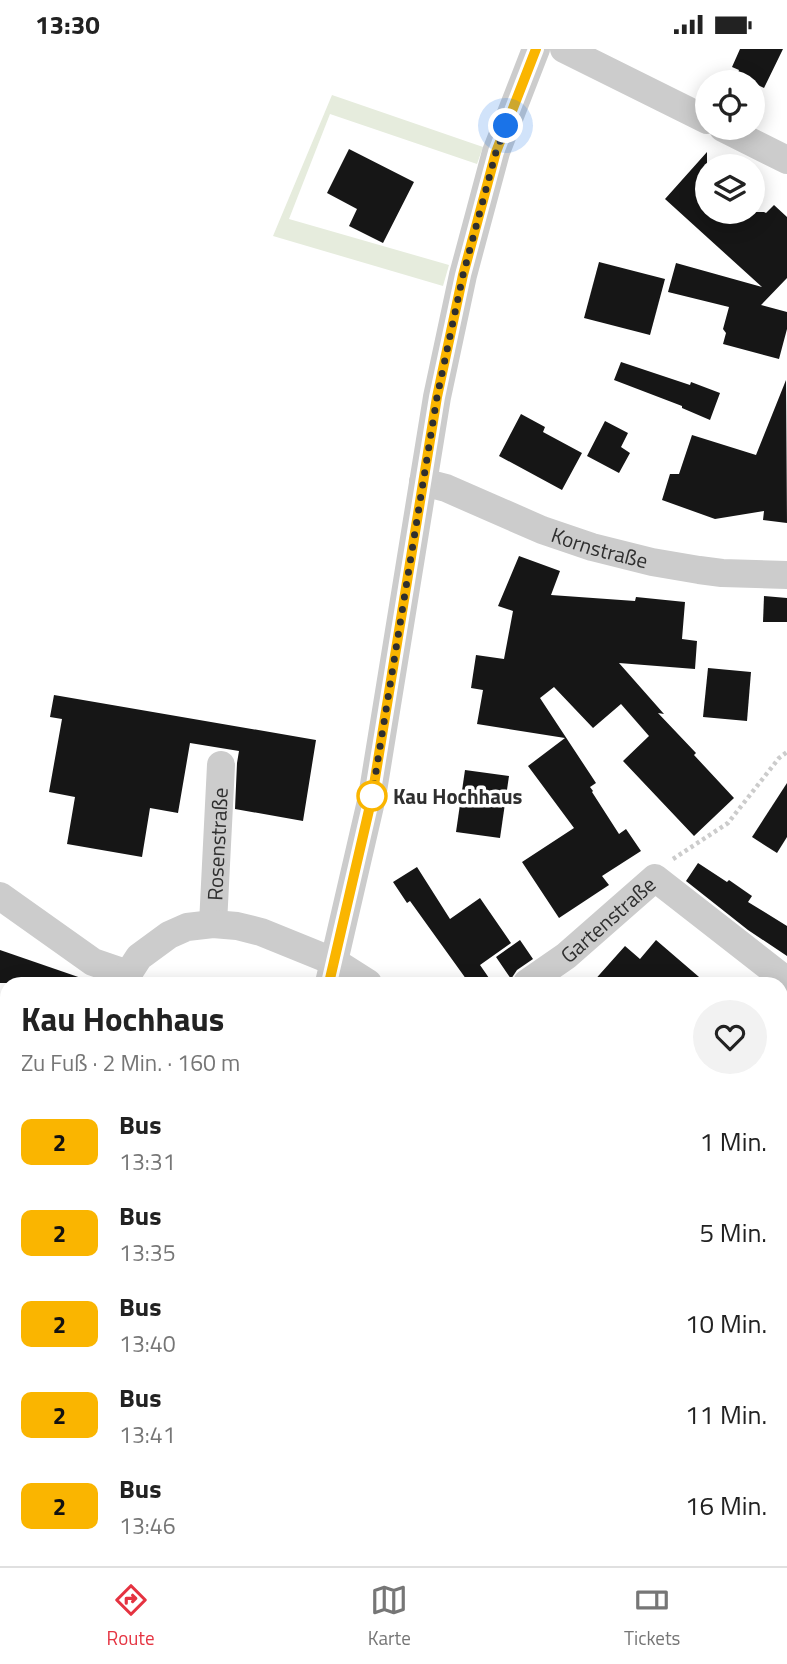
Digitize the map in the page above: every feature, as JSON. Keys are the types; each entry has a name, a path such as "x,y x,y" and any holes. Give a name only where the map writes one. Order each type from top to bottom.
{"street":[{"path":"332,973 372,797 437,397 463,275 496,152 536,49"},
{"path":"564,49 695,114"},
{"path":"747,140 787,160"},
{"name":"Kornstraße","path":"423,482 446,488 542,530 592,547 699,570 787,575"},
{"name":"Rosenstraße","path":"214,924 221,765"},
{"name":"Gartenstraße","path":"536,977 566,956 655,877 782,977"},
{"path":"0,895 93,962 123,977"},
{"name":"Rosenstraße","path":"128,977 139,957 169,935 187,927 214,924 261,932 332,973"}],"path":[{"path":"655,877 671,860 728,823 779,758 787,752"}],"green space":[{"path":"332,95 483,147 477,164 330,114 289,219 449,265 443,286 273,236"}],"building":[{"path":"740,49 783,49 765,86 765,70 739,70 732,67"},
{"path":"349,149 414,182 383,243 349,226 357,209 327,193"},
{"path":"695,165 695,224 765,224 765,212 774,205 787,217 787,278 761,305 787,312 787,329 779,359 723,344 726,333 723,329 729,307 668,292 676,263 762,287 665,199"},
{"path":"599,262 665,279 650,335 584,318"},
{"path":"621,362 720,393 710,420 682,406 614,380"},
{"path":"786,380 787,523 763,520 764,511 715,519 662,500 670,474 679,474 692,435 756,455"},
{"path":"521,414 545,427 543,432 582,453 562,490 499,456"},
{"path":"605,421 628,433 621,447 630,453 619,473 587,456"},
{"path":"519,556 560,571 551,595 635,601 636,597 685,602 682,639 697,641 695,669 619,663 664,714 658,713 734,798 694,836 623,761 649,736 621,704 593,728 554,687 540,698 596,783 590,787 592,792 619,834 626,829 641,851 602,876 609,885 559,918 522,862 574,828 528,766 565,738 477,724 483,690 471,688 476,655 504,659 513,611 498,606"},
{"path":"764,596 787,598 787,622 763,622"},
{"path":"708,668 751,672 747,721 703,717"},
{"path":"54,695 316,740 303,821 235,809 239,751 190,743 178,813 150,808 142,857 67,844 75,797 49,792 62,719 50,717"},
{"path":"465,770 509,776 500,838 456,832"},
{"path":"787,783 787,837 777,853 752,837"},
{"path":"698,863 752,896 748,902 787,926 787,956 748,930 686,881"},
{"path":"417,867 450,919 480,898 511,943 480,965 488,977 465,977 410,901 407,903 393,882"},
{"path":"520,940 533,959 510,977 496,957"},
{"path":"656,940 699,977 597,977 625,946 640,959"},
{"path":"0,950 78,977 0,977"}],"bus line":[{"name":"2","path":"331,977 372,797 437,397 463,275 496,152 536,49"}],"place":[{"name":"Kau Hochhaus","path":"372,796"}],"route":[{"path":"372,796 437,397 463,275 496,152 506,126"}]}
